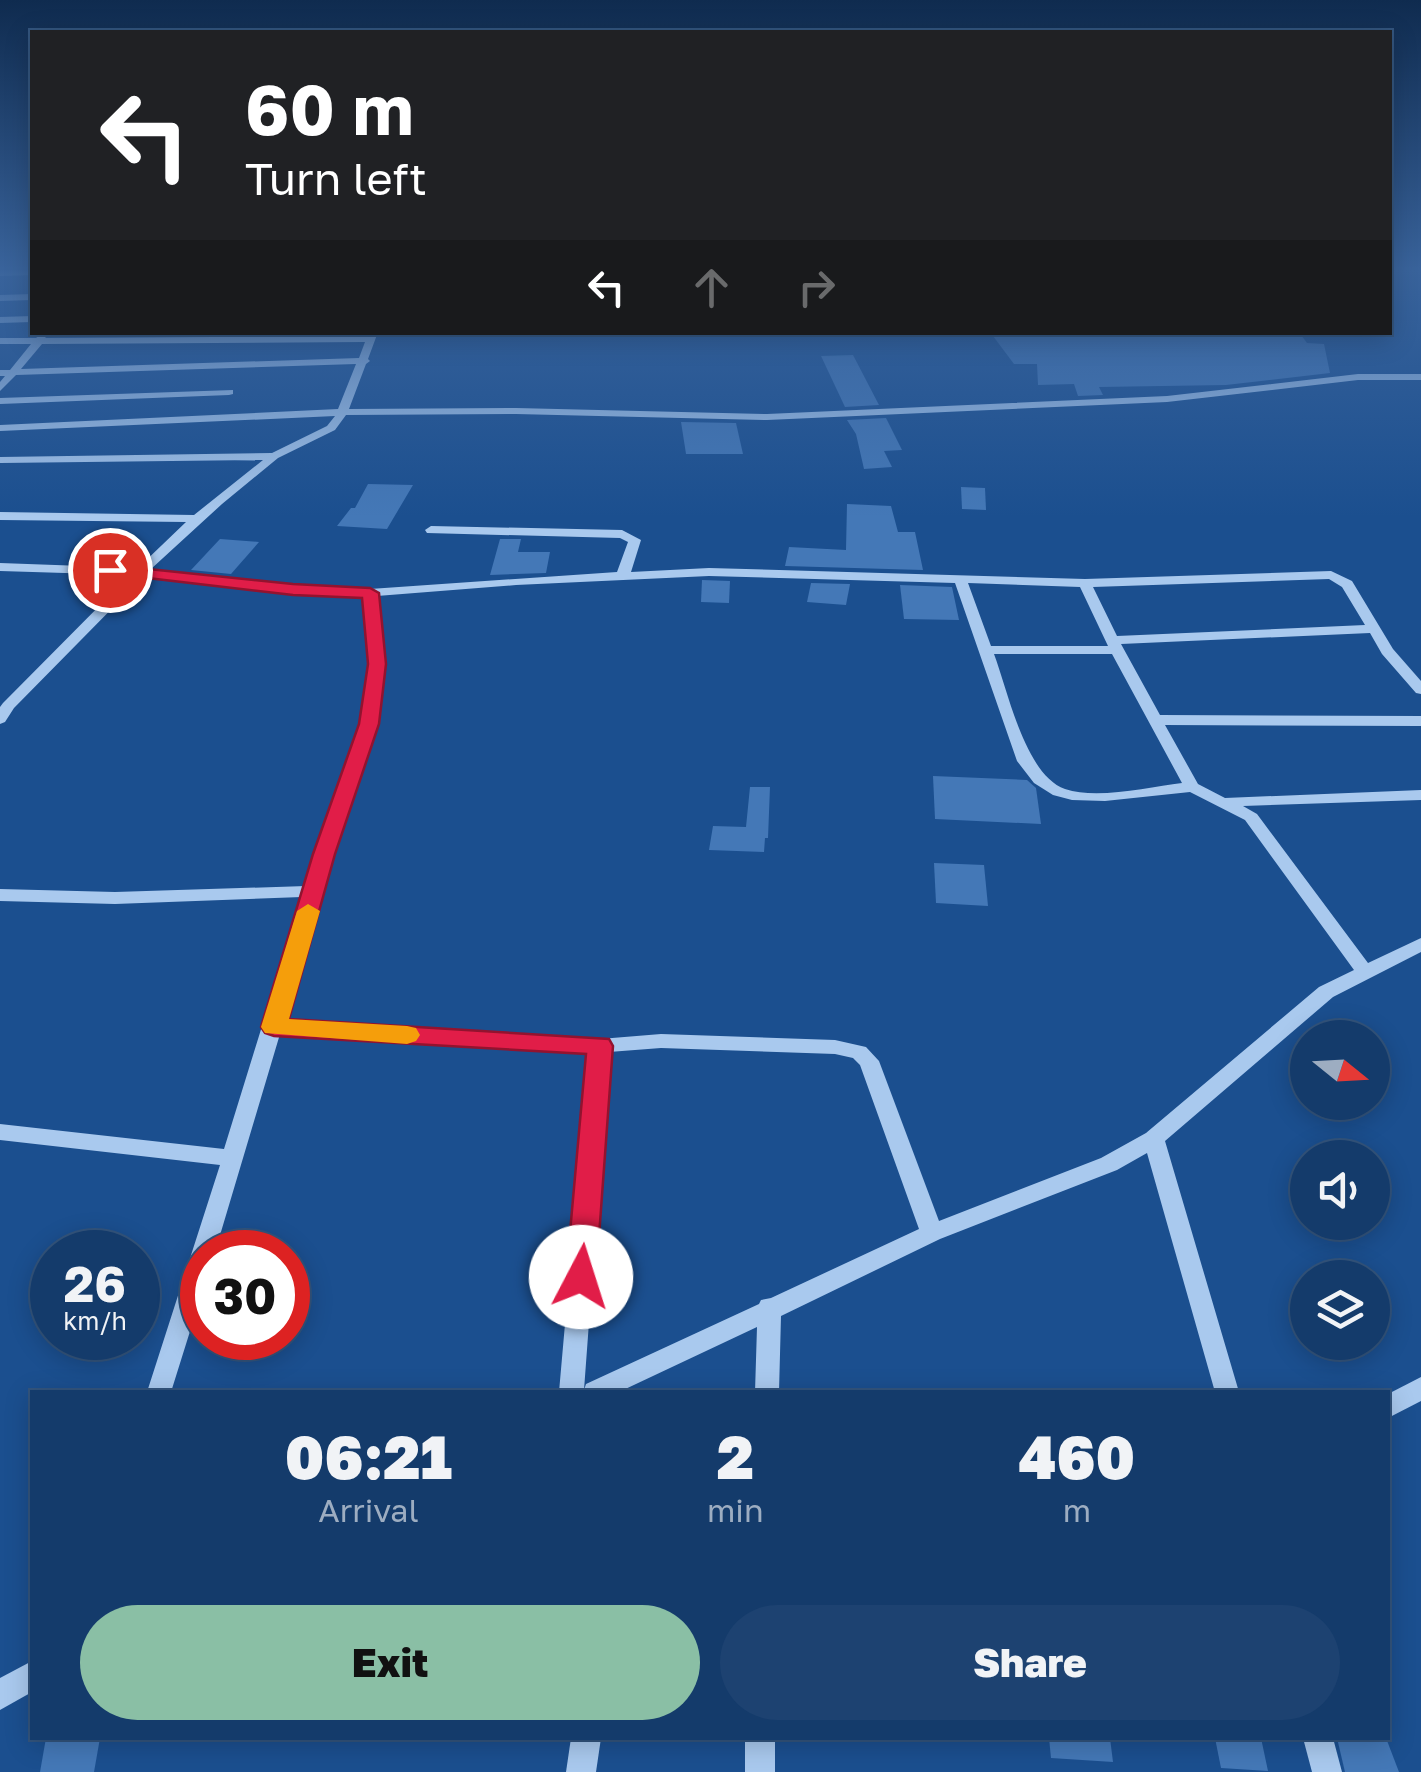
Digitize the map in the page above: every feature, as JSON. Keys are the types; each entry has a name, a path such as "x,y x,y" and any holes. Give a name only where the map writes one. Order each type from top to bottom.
{"street":[{"path":"0,388 30,352"},
{"path":"3,710 198,519 274,456 331,428 344,412 368,352"},
{"path":"0,372 365,361"},
{"path":"218,415 241,366"},
{"path":"0,428 344,412 516,410 767,417 1168,399 1358,378 1421,377"},
{"path":"0,401 229,392"},
{"path":"0,460 274,456"},
{"path":"0,516 198,519"},
{"path":"431,530 633,537 623,575"},
{"path":"0,568 141,572 293,590 370,593 708,572 1085,583 1331,575 1348,584 1372,629 1421,690"},
{"path":"961,581 1025,761 1042,783 1062,794 1082,796 1192,787 1250,817 1364,971"},
{"path":"1085,583 1114,645 1192,787"},
{"path":"211,1230 369,724 377,664 370,593"},
{"path":"986,650 1372,629"},
{"path":"1158,720 1421,721"},
{"path":"1222,802 1421,796"},
{"path":"0,895 115,898 314,892"},
{"path":"599,1390 768,1307 932,1233 1109,1164 1154,1139 1326,992 1421,944"},
{"path":"274,1027 600,1046 661,1041 835,1047 858,1052 869,1060 932,1233"},
{"path":"572,1390 600,1046"},
{"path":"0,1132 234,1158"},
{"path":"1154,1139 1227,1390"},
{"path":"767,1390 768,1307"},
{"path":"161,1390 180,1328"},
{"path":"1390,1407 1421,1388"},
{"path":"0,1695 30,1677"},
{"path":"581,1772 586,1740"},
{"path":"760,1740 760,1772"},
{"path":"1319,1740 1327,1772"}],"building":[{"path":"1005,352 1326,352 1330,373 1226,385 1099,387 1103,395 1078,396 1074,384 1038,385 1037,364 1014,364"},
{"path":"853,355 879,405 845,407 821,356"},
{"path":"886,418 902,450 884,451 892,467 864,469 856,434 847,420"},
{"path":"681,422 736,423 743,454 686,454"},
{"path":"368,484 413,485 387,529 337,526 355,508"},
{"path":"961,487 985,488 986,510 962,509"},
{"path":"847,504 891,506 898,532 915,532 923,570 785,566 789,547 846,550"},
{"path":"220,539 259,542 231,574 191,570"},
{"path":"500,539 521,539 518,552 550,552 546,573 490,575"},
{"path":"702,580 730,581 729,603 701,602"},
{"path":"811,583 850,584 846,605 807,602"},
{"path":"900,585 952,587 959,620 904,619"},
{"path":"933,776 1027,780 1036,788 1041,824 935,819"},
{"path":"750,787 770,787 764,852 709,850 713,826 746,827"},
{"path":"934,863 984,865 988,906 936,903"},
{"path":"46,1740 100,1740 94,1772 40,1772"},
{"path":"1049,1740 1110,1740 1113,1762 1051,1758"},
{"path":"1215,1740 1261,1740 1268,1771 1221,1768"},
{"path":"1337,1740 1387,1740 1399,1772 1345,1772"}],"slow traffic":[{"path":"308,911 274,1027 407,1035"}],"route":[{"path":"110,570 293,590 370,593 377,664 369,724 324,854 274,1027 600,1046 581,1277"}]}
